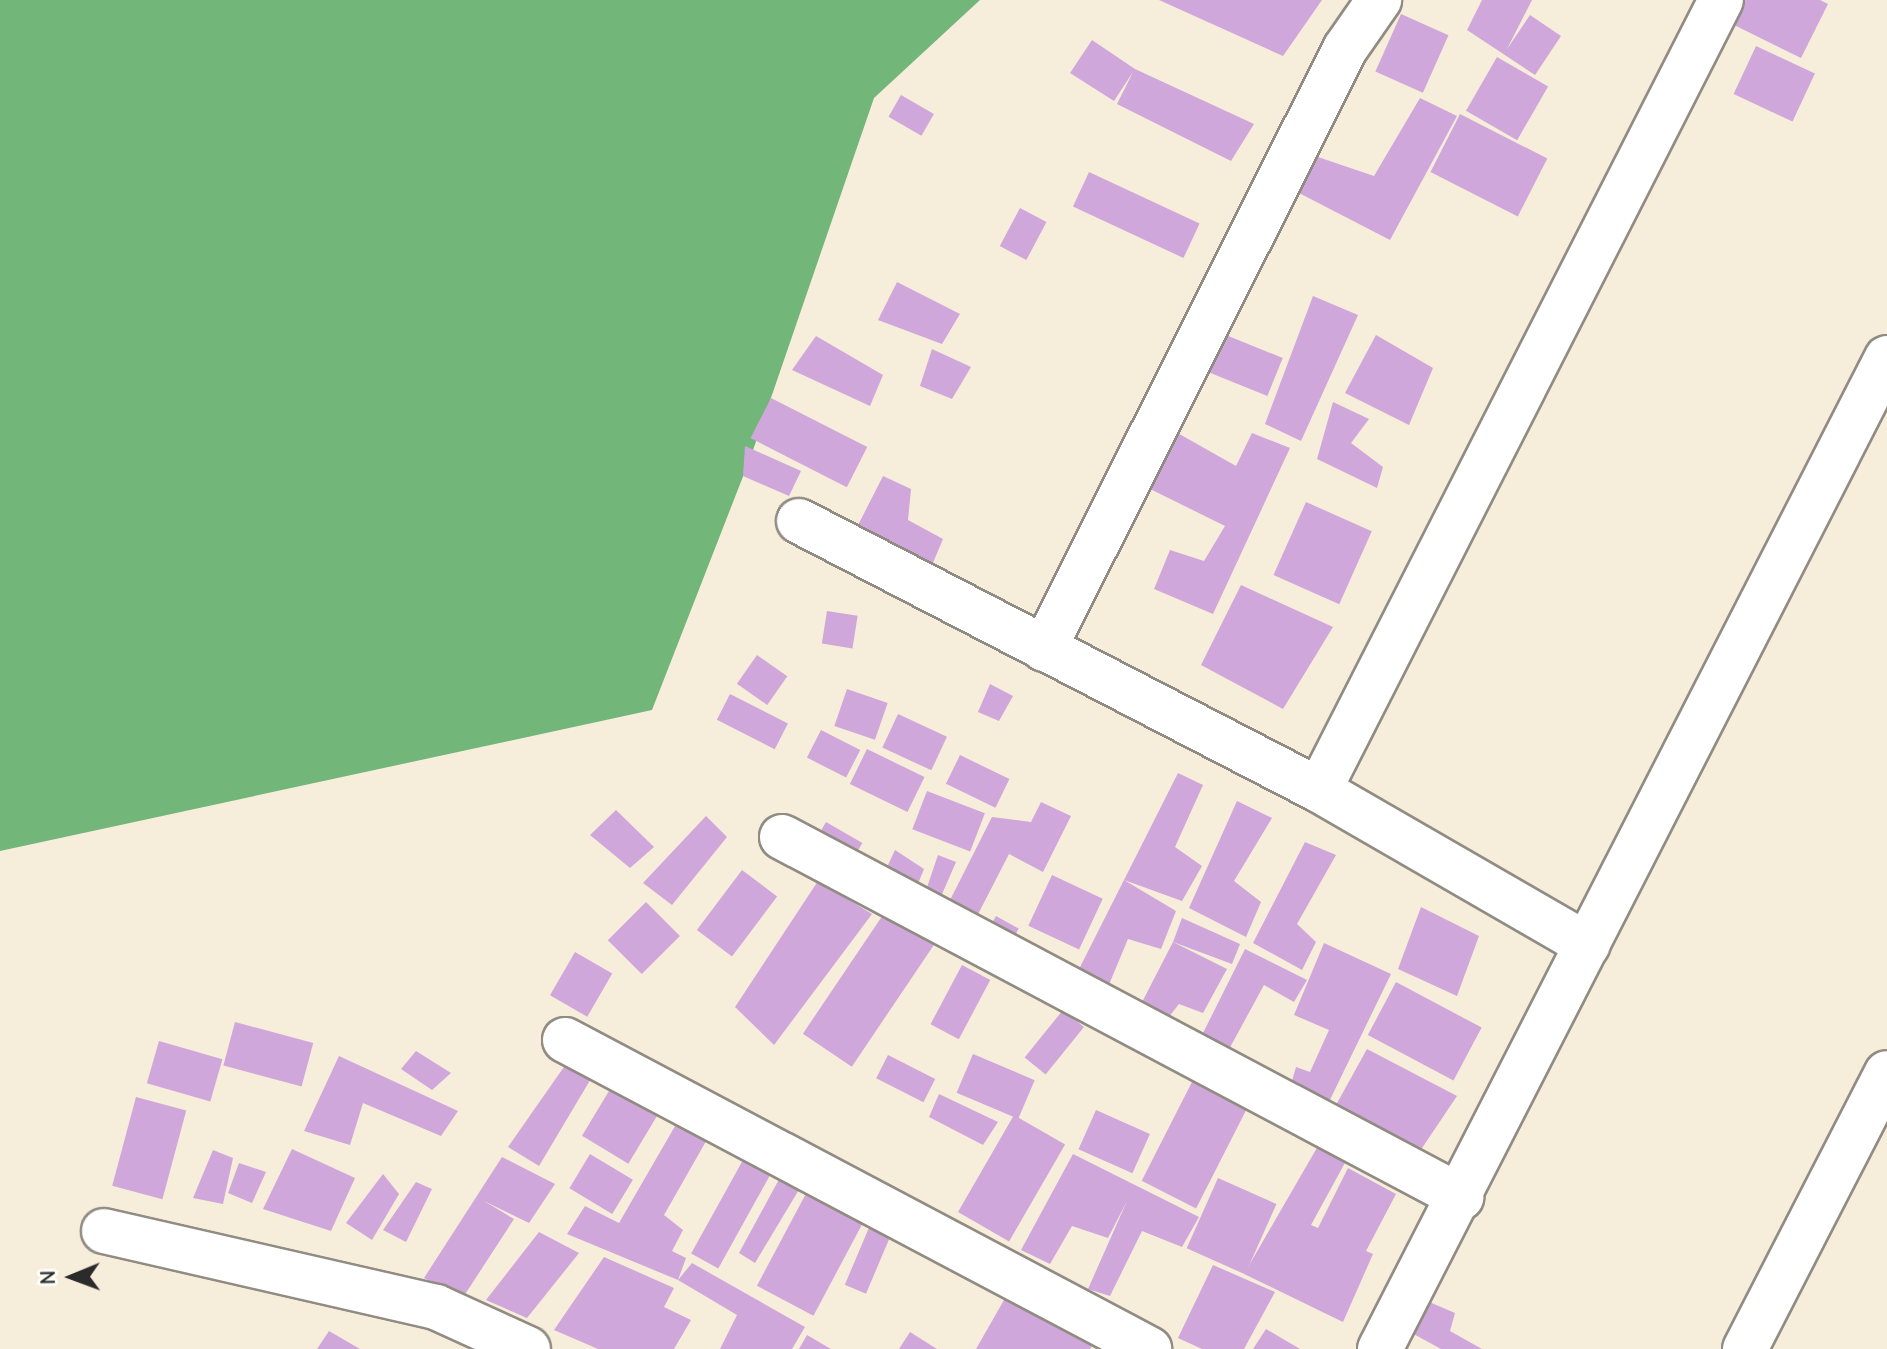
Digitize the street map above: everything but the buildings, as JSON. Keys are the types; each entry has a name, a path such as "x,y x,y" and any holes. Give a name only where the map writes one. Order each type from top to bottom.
{"street":[{"path":"1044,649 1345,49 1379,0"},
{"path":"1319,790 1721,0"},
{"path":"1380,1349 1461,1197 1887,358"},
{"path":"799,521 1319,790 1587,945"},
{"path":"782,837 1461,1197"},
{"path":"565,1040 1149,1349"},
{"path":"1745,1349 1887,1073"},
{"path":"104,1231 436,1307 528,1349"}],"green space":[{"path":"0,0 980,0 874,98 751,456 652,710 0,851"}]}
